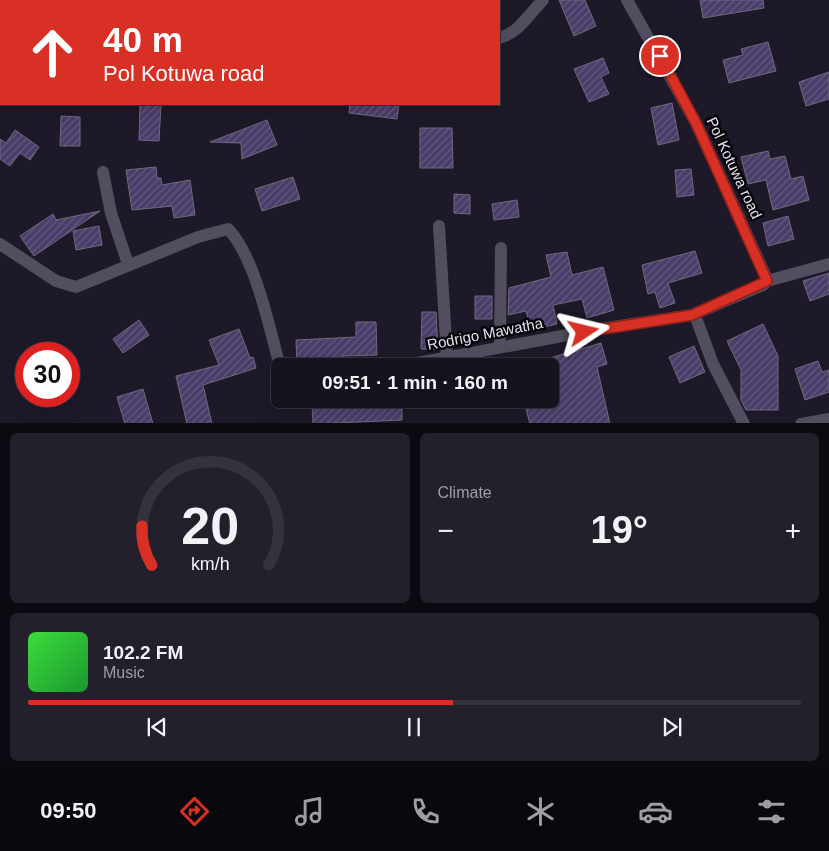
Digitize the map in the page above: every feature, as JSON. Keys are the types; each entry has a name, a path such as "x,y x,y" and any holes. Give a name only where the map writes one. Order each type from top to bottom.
{"street":[{"path":"500,38 508,36 525,21 543,0"},
{"name":"Pol Kotuwa road","path":"627,0 696,123 767,281"},
{"path":"103,172 111,213 128,264"},
{"path":"440,226 447,357"},
{"path":"0,244 56,281 76,287 128,264 198,237 228,229 244,252 256,283 277,358"},
{"path":"500,347 501,248"},
{"path":"743,423 713,364 696,318 692,315 767,281 829,264"},
{"name":"Rodrigo Mawatha","path":"442,358 692,315"},
{"path":"807,423 829,419"}],"building":[{"path":"559,0 585,0 596,26 574,36"},
{"path":"700,0 763,0 764,8 703,18"},
{"path":"768,42 776,71 729,83 723,60 743,55 741,49"},
{"path":"603,58 609,73 601,77 609,94 589,102 574,69"},
{"path":"829,72 829,99 806,106 799,82"},
{"path":"672,103 679,140 658,145 651,108"},
{"path":"140,105 161,105 159,141 139,140"},
{"path":"350,105 399,105 397,119 349,113"},
{"path":"61,116 80,117 80,146 60,146"},
{"path":"267,120 277,145 242,159 241,143 210,142"},
{"path":"420,128 452,128 453,168 420,168"},
{"path":"15,130 39,147 30,160 20,153 10,166 0,159 0,139 6,143"},
{"path":"768,151 770,159 785,156 791,179 803,176 809,200 773,210 766,180 748,184 741,157"},
{"path":"156,167 157,178 161,178 162,185 190,180 195,215 174,218 172,206 132,210 126,170"},
{"path":"691,169 694,195 677,197 675,170"},
{"path":"293,177 300,199 262,211 255,189"},
{"path":"454,194 470,195 470,214 454,213"},
{"path":"517,200 519,217 494,220 492,204"},
{"path":"100,211 34,256 20,236 53,214 56,220"},
{"path":"788,216 794,239 768,246 763,223"},
{"path":"99,226 102,245 76,250 73,231"},
{"path":"695,251 702,273 668,283 675,303 660,308 655,292 648,294 642,265"},
{"path":"567,252 572,275 603,267 614,310 587,318 582,299 553,305 557,324 531,330 526,311 508,315 509,288 551,277 546,255"},
{"path":"829,273 829,294 810,301 803,281"},
{"path":"475,296 492,296 492,319 475,319"},
{"path":"422,312 436,312 438,350 421,349"},
{"path":"139,320 149,335 123,353 113,339"},
{"path":"356,322 376,322 377,355 343,356 343,358 297,358 296,340 356,337"},
{"path":"763,324 778,356 778,410 746,410 741,400 741,370 727,341"},
{"path":"239,329 250,358 253,357 256,368 203,385 212,423 187,423 176,376 219,365 209,340"},
{"path":"601,343 607,364 597,367 610,423 530,423 526,409 559,408 559,358 550,358"},
{"path":"694,346 705,372 680,383 669,357"},
{"path":"818,361 822,372 829,370 829,392 805,400 795,369"},
{"path":"143,389 153,423 125,423 117,397"},
{"path":"312,408 402,408 402,420 313,423"}],"route":[{"path":"584,332 685,314 692,315 763,285 767,281 696,123 660,56"}]}
